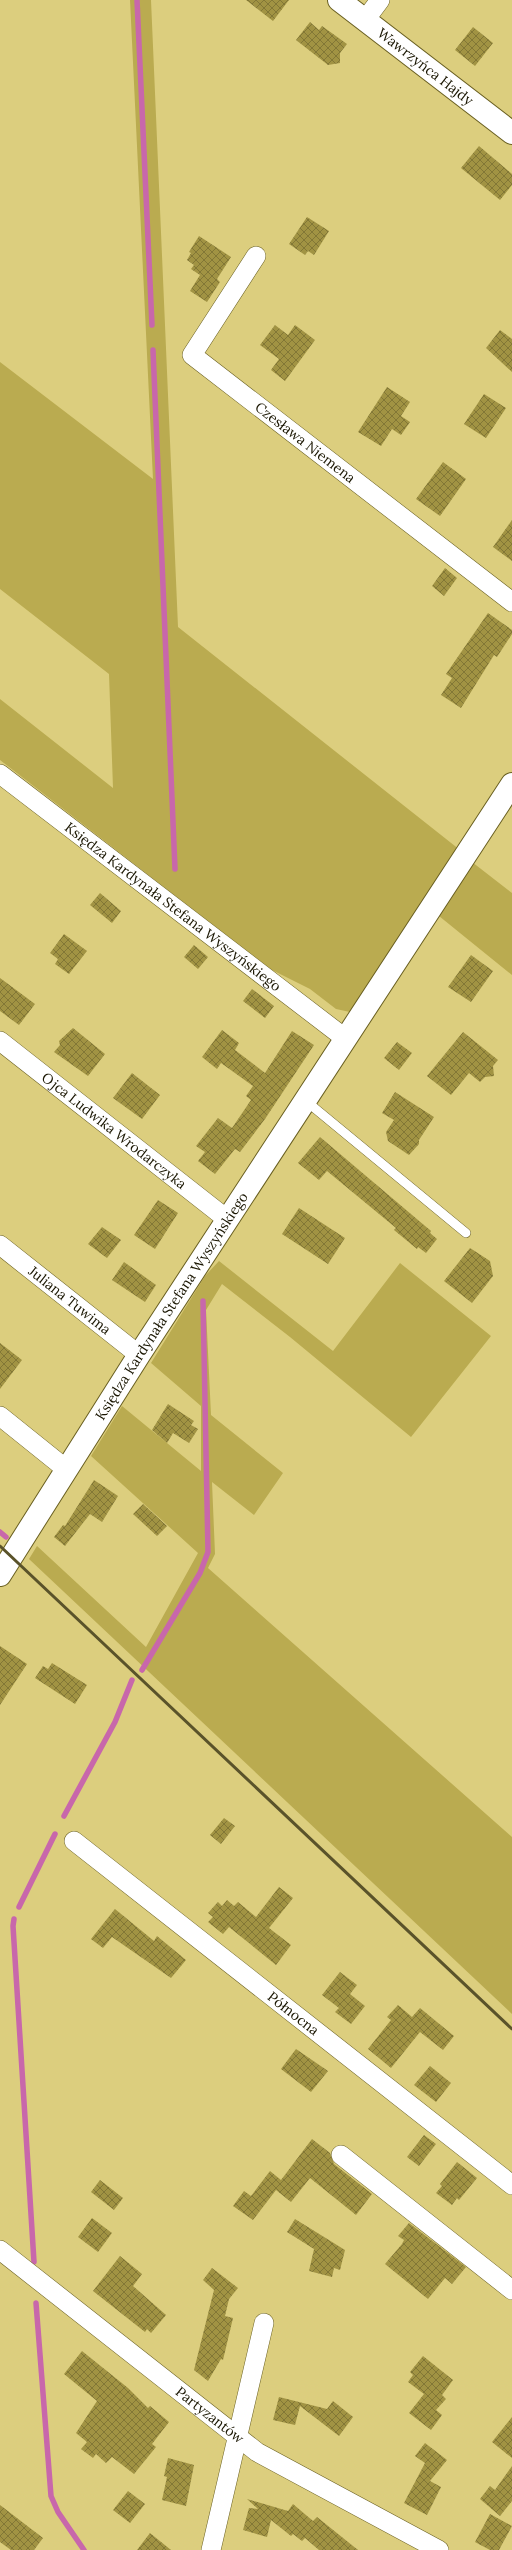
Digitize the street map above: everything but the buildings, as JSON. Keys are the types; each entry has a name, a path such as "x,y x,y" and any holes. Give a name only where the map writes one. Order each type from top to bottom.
{"street":[{"name":"Wawrzyńca Hajdy","path":"339,0 512,133"},
{"path":"365,20 380,0"},
{"name":"Czesława Niemena","path":"256,256 192,355 512,602"},
{"name":"Księdza Kardynała Stefana Wyszyńskiego","path":"0,774 346,1039"},
{"name":"Księdza Kardynała Stefana Wyszyńskiego","path":"0,1575 139,1355 512,784"},
{"name":"Ojca Ludwika Wrodarczyka","path":"0,1041 228,1220"},
{"name":"Juliana Tuwima","path":"0,1245 139,1355"},
{"path":"0,1416 66,1469"},
{"name":"Północna","path":"74,1841 512,2185"},
{"path":"341,2155 512,2290"},
{"name":"Partyzantów","path":"0,2250 237,2437 270,2460 439,2550"},
{"path":"211,2550 264,2323"}],"lane":[{"path":"306,1101 466,1233"}],"shaded area":[{"path":"130,0 151,0 178,627 460,850 356,1007 350,1012 336,1009 310,989 270,969 0,760 0,699 113,788 109,674 0,589 0,362 153,479"},
{"path":"472,862 512,893 512,975 439,916"},
{"path":"219,1261 333,1351 400,1263 491,1336 411,1437 290,1337 222,1284 206,1310 211,1415 283,1473 254,1515 212,1482 215,1554 208,1568 512,1837 512,2014 29,1559 37,1546 146,1647 198,1553 91,1456 122,1406 201,1471 201,1406 151,1363 205,1276"}],"waterway":[{"path":"137,0 152,325"},
{"path":"153,350 175,869"},
{"path":"142,1670 200,1573 208,1552 203,1301"},
{"path":"0,1532 6,1537"},
{"path":"64,1816 115,1722 132,1680"},
{"path":"19,1907 55,1834"},
{"path":"14,1919 13,1926 34,2262"},
{"path":"36,2303 51,2496 58,2512 84,2550"}],"railway":[{"path":"0,1546 512,2029"}]}
